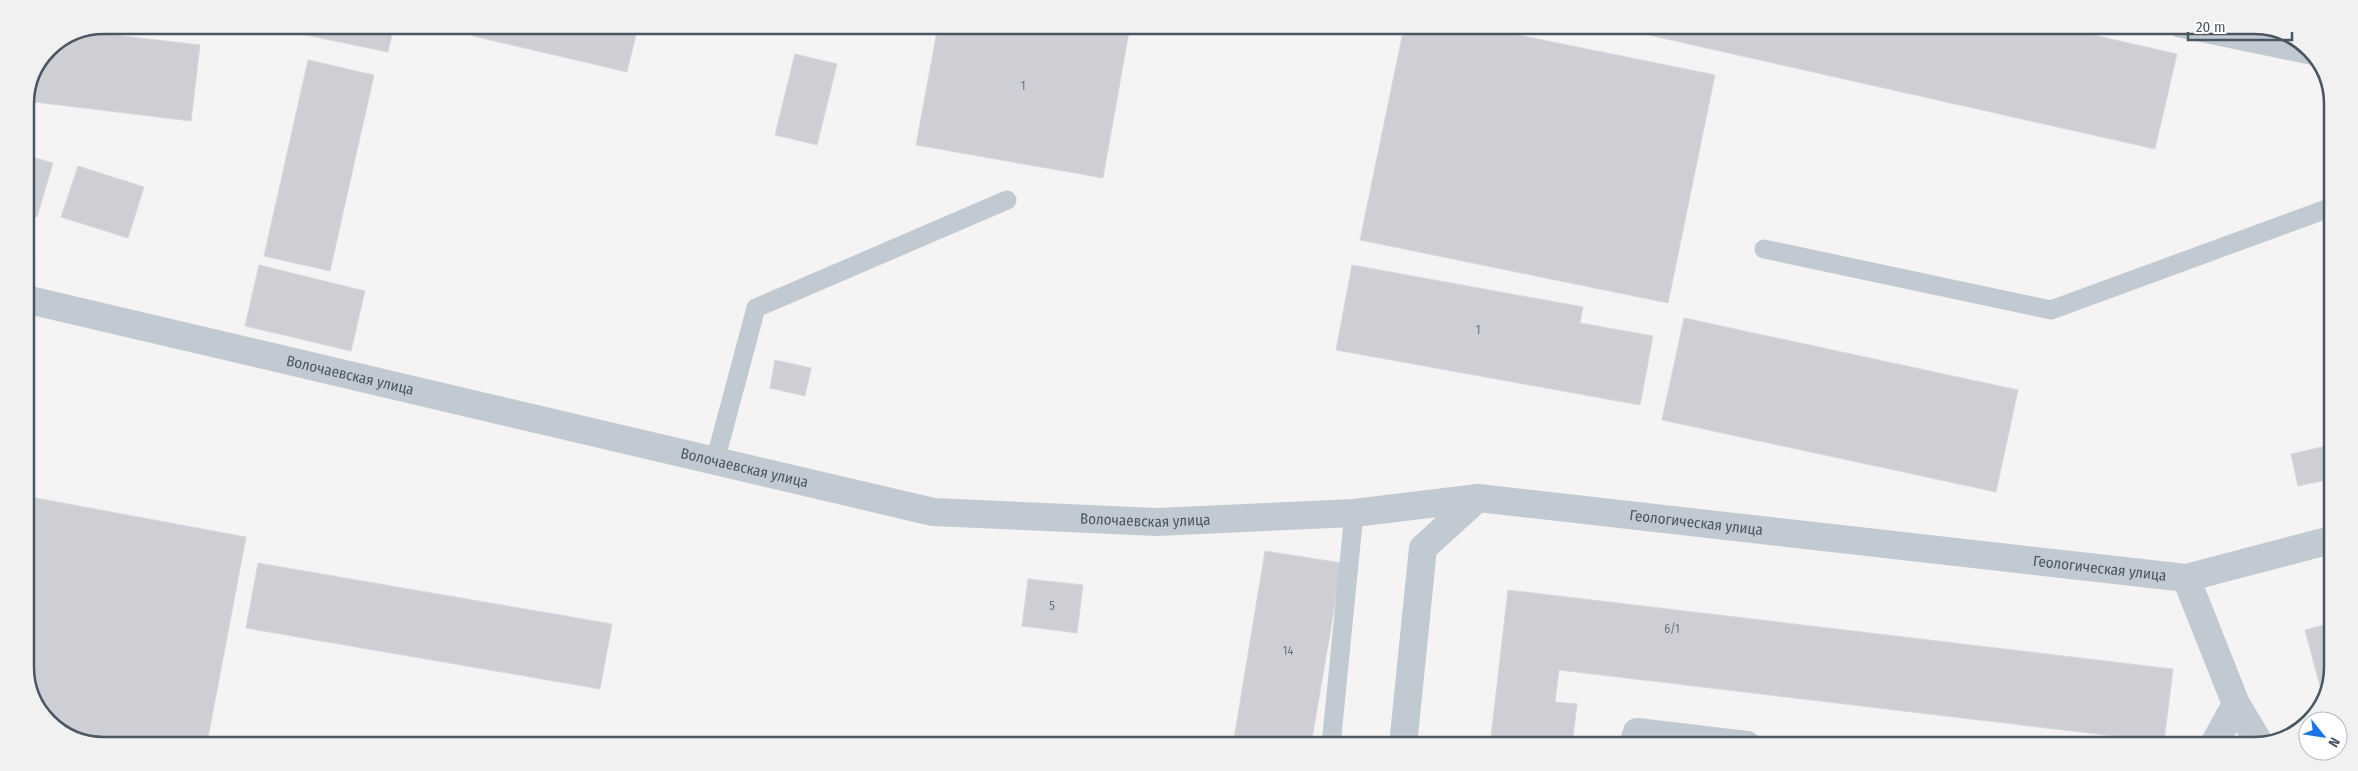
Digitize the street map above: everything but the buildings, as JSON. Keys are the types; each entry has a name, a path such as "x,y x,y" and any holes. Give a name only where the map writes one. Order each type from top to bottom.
{"street":[{"name":"Волочаевская улица","path":"34,301 932,512 1157,522 1354,513 1478,498"},
{"name":"Геологическая улица","path":"1478,498 2186,578 2324,542"},
{"path":"1404,737 1423,548 1478,498"},
{"name":"Геологическая улица","path":"2186,578 2236,704 2256,737"},
{"path":"2219,737 2236,704"},
{"path":"1635,737 1637,732 1679,737"}],"lane":[{"path":"2208,34 2302,53"},
{"path":"715,462 756,308 1007,200"},
{"path":"1764,249 2051,310 2324,210"},
{"path":"1332,737 1354,513"}]}
